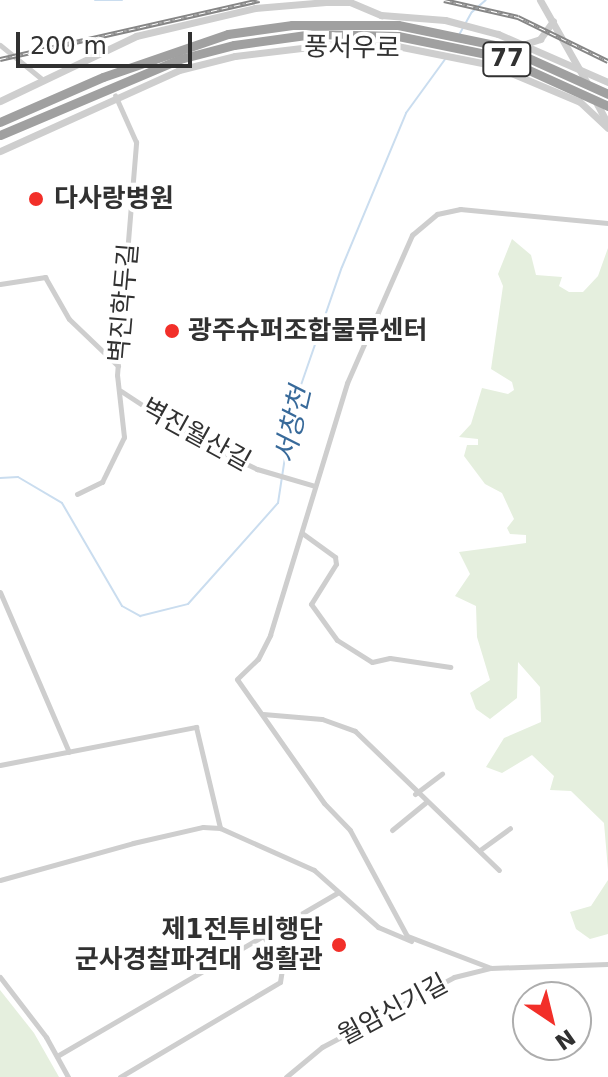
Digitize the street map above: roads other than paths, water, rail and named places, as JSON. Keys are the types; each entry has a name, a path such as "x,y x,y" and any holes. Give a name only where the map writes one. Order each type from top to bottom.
{"highway":[{"name":"77","path":"0,122 112,73 228,34 305,24 398,30 504,47 608,94"},
{"name":"77","path":"0,135 166,64 234,45 313,34 398,30 512,61 608,106"}],"street":[{"path":"540,0 608,126"},
{"path":"0,101 136,36 255,8 350,2 381,15 457,23 528,43 608,82"},
{"path":"528,43 540,39 553,21"},
{"name":"풍서우로","path":"0,151 115,95 179,70 296,46 368,44 472,60 564,94 608,126"},
{"path":"0,45 43,80"},
{"path":"514,74 529,75 540,68 545,58 539,49"},
{"path":"564,94 581,95 588,86"},
{"name":"벽진학두길","path":"77,494 102,482 119,457 124,437 118,366 136,142 115,95"},
{"path":"412,942 350,830 324,803 237,679 258,659 270,635 355,362 399,257 422,225 437,214 460,209 608,223"},
{"path":"0,284 45,277 69,319 118,366"},
{"name":"벽진월산길","path":"121,391 194,439 273,474 315,486"},
{"path":"302,533 335,557 336,564 311,604 337,640 372,662 390,658 450,667"},
{"path":"0,592 69,752"},
{"path":"262,714 322,719 355,731 415,794 499,870"},
{"path":"0,765 196,727 220,828"},
{"path":"415,794 442,774"},
{"path":"392,830 425,803"},
{"path":"0,880 133,843 203,827 220,828 283,853 378,927 412,942 491,968"},
{"path":"480,850 510,828"},
{"path":"57,1056 337,893"},
{"path":"120,1077 280,982 282,969 264,937"},
{"name":"월암신기길","path":"286,1077 322,1047 373,1024 420,992 491,968 608,964"},
{"path":"0,977 57,1056 68,1077"}],"waterway":[{"path":"95,0 122,0"},
{"name":"서창천","path":"459,35 472,12 486,0"},
{"name":"서창천","path":"0,478 18,477 62,503 122,606 140,616 188,604 278,503 292,411 342,267 406,113 446,58"}],"railway":[{"path":"0,59 259,0"},
{"path":"444,0 518,17 608,61"}],"place":[{"name":"다사랑병원","path":"36,199"},
{"name":"광주슈퍼조합물류센터","path":"172,331"},
{"name":"제1전투비행단 군사경찰파견대 생활관","path":"339,945"}]}
